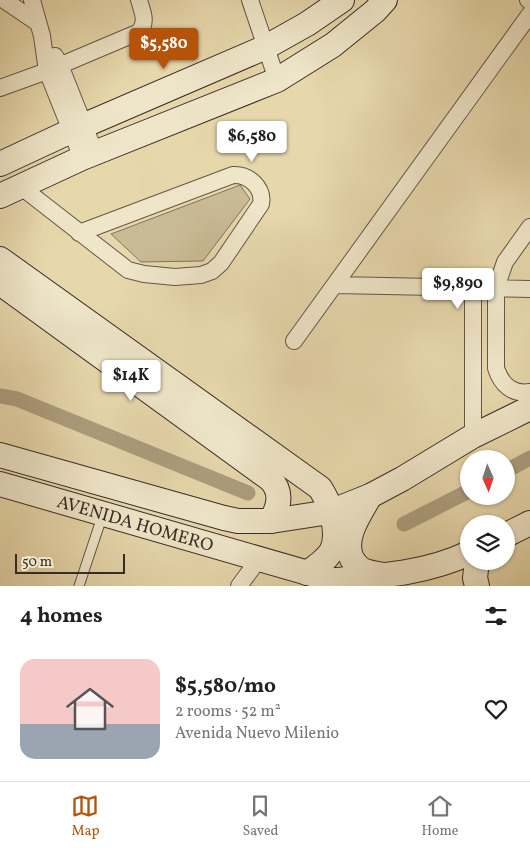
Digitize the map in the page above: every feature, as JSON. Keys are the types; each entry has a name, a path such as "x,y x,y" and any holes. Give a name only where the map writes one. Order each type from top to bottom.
{"street":[{"path":"4,0 40,29"},
{"path":"32,0 40,29 88,156"},
{"path":"0,88 54,68 139,32 144,25 144,20 139,0"},
{"path":"250,0 277,80"},
{"path":"0,164 77,128 266,47 307,24 342,0"},
{"path":"10,191 88,156 277,80 333,45 385,0"},
{"path":"294,341 530,14"},
{"path":"10,191 79,234 128,270 144,274 175,277 201,276 212,271 221,263 261,204 261,194 259,188 246,177 233,175 79,234"},
{"path":"530,227 505,262 496,288 496,368 499,379 514,391 530,392"},
{"path":"0,259 320,488 326,497 330,512 334,542 331,552 308,573"},
{"path":"0,284 270,479 274,483 280,499 271,521"},
{"path":"335,285 530,289"},
{"path":"473,436 474,288"},
{"name":"AVENIDA HOMERO","path":"0,455 224,518 238,521 271,521 330,512 370,496 473,436 530,408"},
{"name":"AVENIDA HOMERO","path":"0,484 343,583"},
{"path":"370,496 353,529 349,544 351,556 361,570 384,575"},
{"path":"515,530 530,523"},
{"path":"343,583 436,566 460,557"},
{"path":"239,586 265,560"},
{"path":"476,570 477,586"}],"lane":[{"path":"79,586 103,513"}],"shaded area":[{"path":"240,185 250,199 203,261 141,262 111,234"}],"waterway":[{"path":"0,396 17,399 248,493"},
{"path":"515,466 530,458"},
{"path":"404,524 460,496"}]}
